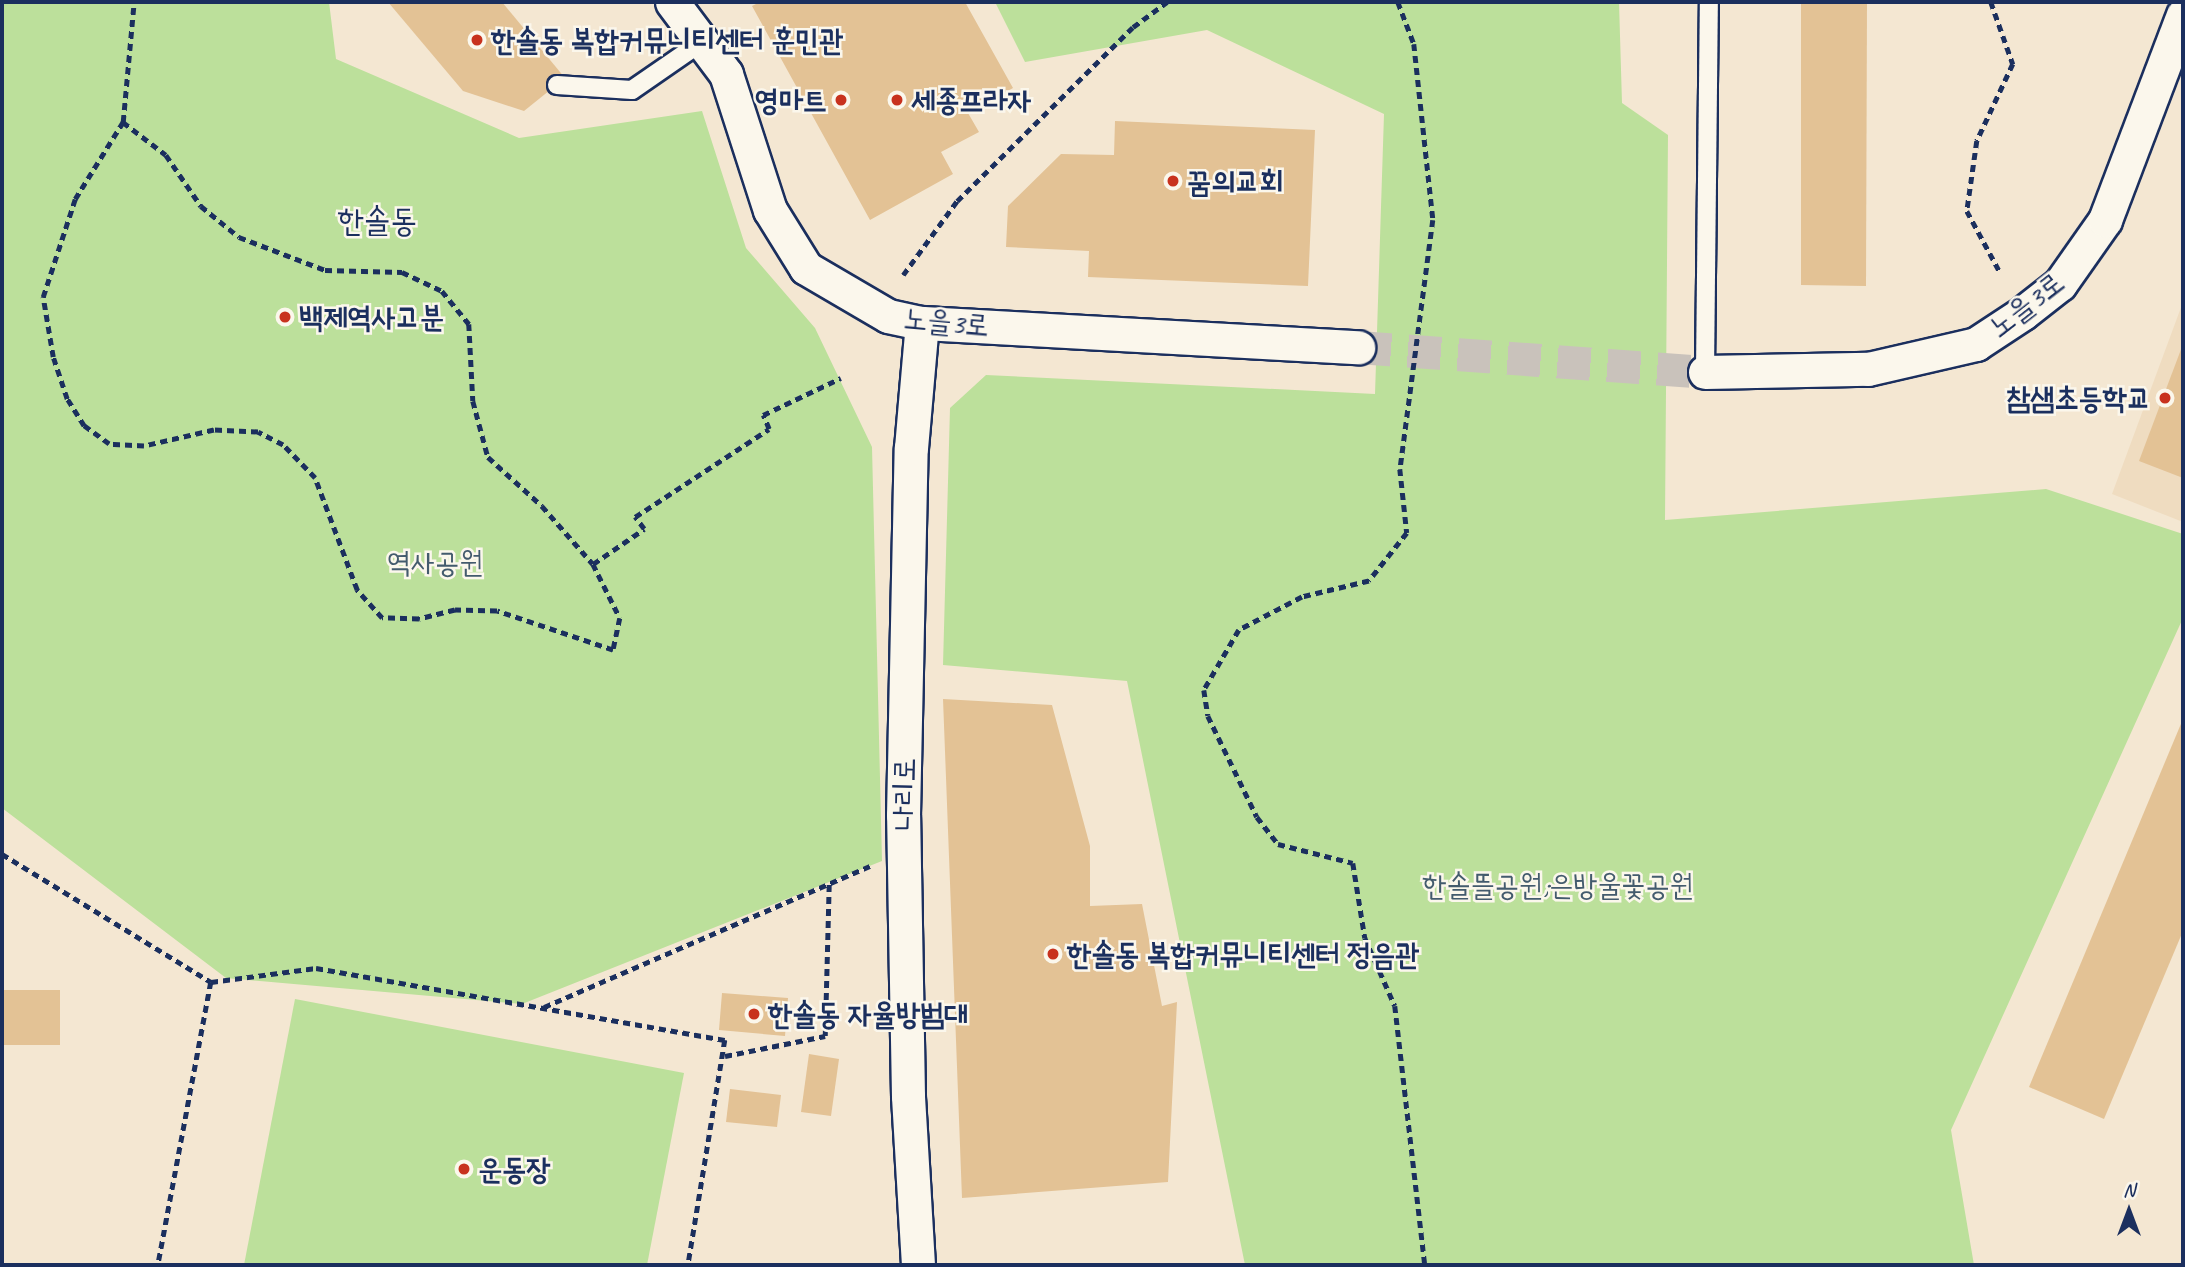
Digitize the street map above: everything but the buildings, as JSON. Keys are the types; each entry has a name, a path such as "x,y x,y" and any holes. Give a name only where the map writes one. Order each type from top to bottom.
{"street":[{"name":"노을3로","path":"672,2 704,41 726,74 770,210 806,268 888,316 922,323 1358,347"},
{"name":"노을3로","path":"1705,372 1868,369 1976,344 2023,313 2060,284 2105,220 2183,16"},
{"name":"나리로","path":"918,1265 908,1096 903,815 911,448 922,323"}],"lane":[{"path":"1705,372 1709,2"},
{"path":"557,85 632,90 704,41"}],"path":[{"path":"122,122 166,155 201,206 239,237 325,270 402,272 442,290 469,324 473,401 488,457 542,506 593,564 620,618 613,650 497,611 455,610 419,619 382,618 358,590 315,478 283,445 258,432 214,430 144,446 109,444 83,426 67,399 53,357 43,297 75,200 122,122 134,2"},
{"path":"903,275 957,201 1133,27 1167,2"},
{"path":"1398,2 1414,44 1433,220 1400,469 1407,533 1369,581 1302,597 1240,630 1204,690 1208,716 1257,817 1279,844 1353,863 1365,938 1395,1006 1425,1265"},
{"path":"1991,2 2013,64 1977,141 1967,211 2000,272"},
{"path":"593,564 644,530 635,517 769,429 763,415 841,378"},
{"path":"2,854 211,982 316,968 725,1040 725,1056 688,1265"},
{"path":"544,1007 882,861"},
{"path":"725,1056 825,1036 829,882"},
{"path":"158,1265 211,982"}],"shaded area":[{"name":"참샘초등학교","path":"2183,302 2183,522 2112,494"}],"green space":[{"name":"역사공원","path":"2,2 329,2 336,59 519,138 702,111 746,248 815,328 872,447 882,861 522,1004 226,978 2,808"},
{"name":"한솔뜰공원;은방울꽃공원","path":"995,2 1619,2 1622,103 1668,135 1665,520 2046,489 2183,534 2183,618 1951,1130 1974,1265 1245,1265 1127,681 943,665 950,408 986,375 1375,394 1384,114 1207,30 1025,62"},
{"name":"운동장","path":"295,999 684,1073 647,1265 244,1265"}],"tunnel":[{"path":"1358,347 1705,372"}],"place":[{"name":"한솔동 복합커뮤니티센터 훈민관","path":"477,40"},
{"name":"영마트","path":"841,100"},
{"name":"세종프라자","path":"897,100"},
{"name":"꿈의교회","path":"1173,181"},
{"name":"백제역사고분","path":"285,317"},
{"name":"참샘초등학교","path":"2165,398"},
{"name":"한솔동 복합커뮤니티센터 정음관","path":"1053,954"},
{"name":"한솔동 자율방범대","path":"754,1014"},
{"name":"운동장","path":"464,1169"}],"district":[{"name":"한솔동","path":"377,221"}]}
